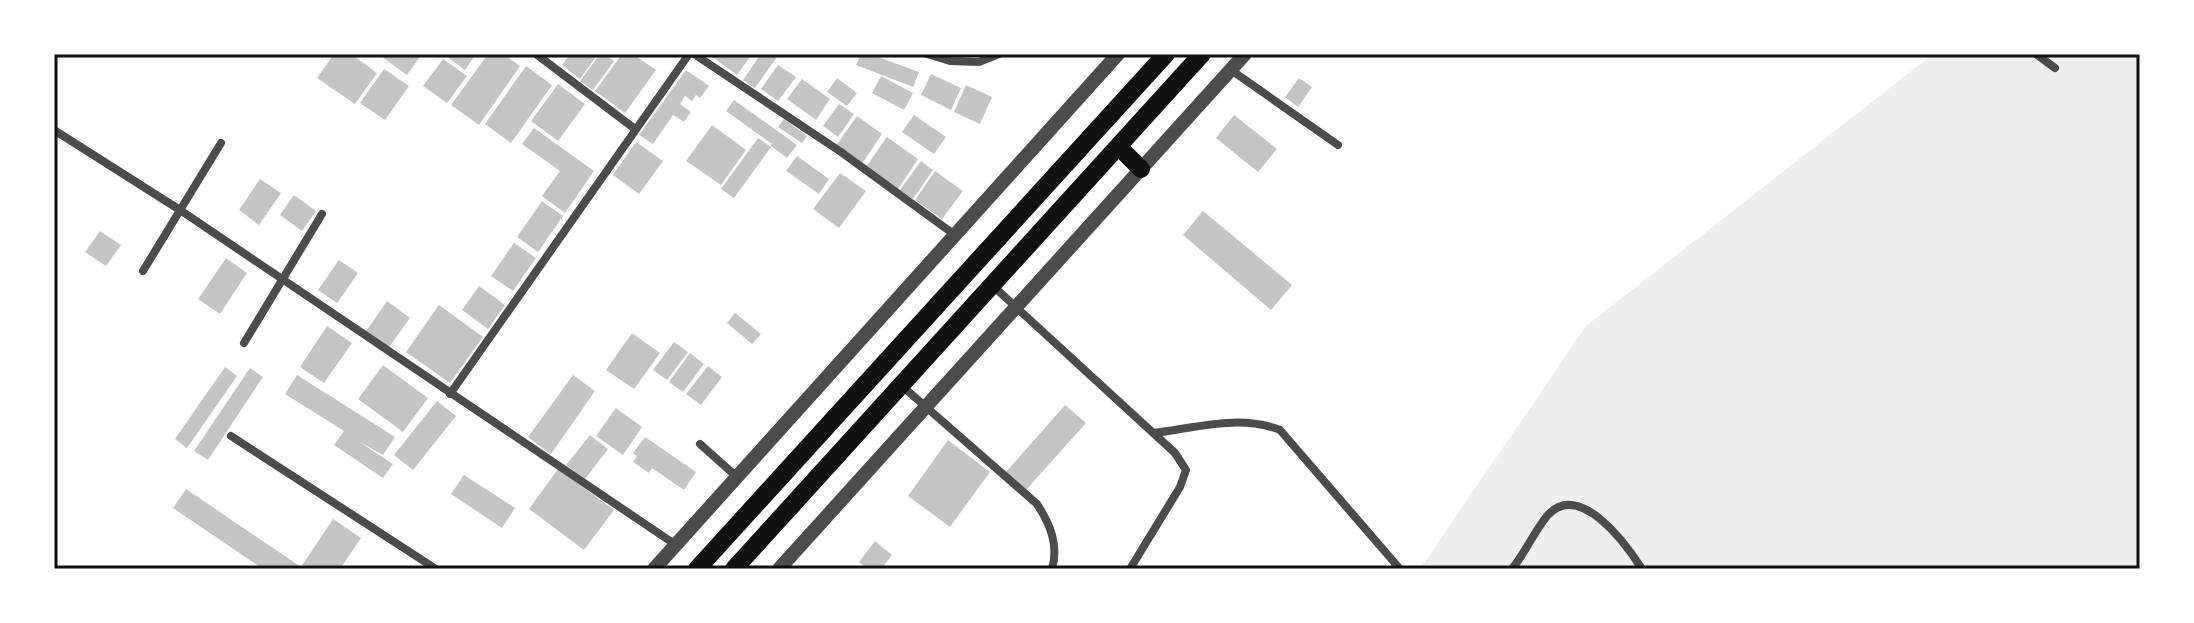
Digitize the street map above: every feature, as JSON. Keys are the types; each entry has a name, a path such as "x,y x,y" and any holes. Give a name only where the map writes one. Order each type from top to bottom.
{"highway":[{"path":"697,569 1166,54"},
{"path":"734,569 1202,54"},
{"path":"1119,147 1141,169"}],"street":[{"path":"536,54 635,129"},
{"path":"450,394 635,129 692,54 841,152 955,235"},
{"path":"927,54 950,61 979,62 999,54"},
{"path":"654,569 1118,54"},
{"path":"779,569 1245,54"},
{"path":"2036,54 2055,68"},
{"path":"1231,70 1338,145"},
{"path":"54,130 180,210 676,545"},
{"path":"143,271 221,143"},
{"path":"244,343 322,214"},
{"path":"992,285 1175,453 1186,470 1180,487 1130,569"},
{"path":"901,385 1037,504 1052,533 1055,546 1052,569"},
{"path":"1154,433 1249,422 1280,430 1400,569"},
{"path":"231,436 436,569"},
{"path":"700,444 737,477"},
{"path":"1512,569 1548,514 1569,504 1581,506 1601,520 1629,548 1642,569"}],"shaded area":[{"path":"1933,54 2140,54 2140,569 1420,569 1586,326"}],"building":[{"path":"334,54 351,54 377,73 355,104 317,78"},
{"path":"378,54 422,54 407,75"},
{"path":"447,54 476,54 465,70"},
{"path":"488,54 503,54 520,66 479,125 451,105"},
{"path":"570,54 598,54 580,79 562,65"},
{"path":"600,54 614,61 593,90 580,81"},
{"path":"622,54 633,54 656,70 625,113 595,91"},
{"path":"708,54 752,54 737,75"},
{"path":"761,54 779,54 755,88 743,80"},
{"path":"861,54 870,54 919,72 913,87 856,65"},
{"path":"443,59 467,76 447,103 423,86"},
{"path":"778,65 796,77 778,101 761,89"},
{"path":"526,66 552,85 511,143 485,124"},
{"path":"384,69 409,86 385,120 360,103"},
{"path":"686,70 709,86 700,98 696,95 692,101 685,96 680,104 691,112 684,122 673,115 653,144 639,135"},
{"path":"931,74 961,88 951,110 921,95"},
{"path":"881,76 913,93 904,110 872,93"},
{"path":"837,78 857,93 847,106 827,92"},
{"path":"1299,78 1312,87 1298,107 1285,97"},
{"path":"802,79 830,99 816,120 787,99"},
{"path":"558,84 585,104 558,141 531,121"},
{"path":"966,85 992,97 980,124 954,112"},
{"path":"734,100 797,145 787,158 726,111"},
{"path":"839,104 854,114 838,137 823,126"},
{"path":"914,115 946,137 934,154 902,132"},
{"path":"1234,115 1277,149 1258,172 1216,138"},
{"path":"857,116 882,134 861,165 835,147"},
{"path":"784,119 807,136 802,143 778,127"},
{"path":"712,125 746,150 721,185 686,161"},
{"path":"534,128 594,171 565,213 542,196 560,171 522,144"},
{"path":"887,137 918,159 898,189 866,167"},
{"path":"758,138 771,147 734,198 721,189"},
{"path":"636,142 663,161 639,194 613,175"},
{"path":"797,156 829,179 819,194 786,171"},
{"path":"921,161 933,170 913,199 900,190"},
{"path":"935,171 963,191 942,219 915,200"},
{"path":"840,173 866,191 839,228 813,209"},
{"path":"260,179 281,193 259,225 239,210"},
{"path":"294,195 316,211 302,231 280,215"},
{"path":"542,201 563,216 538,252 517,237"},
{"path":"1203,211 1292,285 1271,310 1183,235"},
{"path":"100,231 121,245 106,266 85,252"},
{"path":"514,243 536,258 513,291 491,276"},
{"path":"226,258 247,273 220,314 198,299"},
{"path":"339,260 358,273 337,303 318,290"},
{"path":"479,286 505,305 488,329 462,310"},
{"path":"387,301 410,318 387,350 364,334"},
{"path":"439,305 483,337 450,383 406,352"},
{"path":"735,313 761,334 752,344 727,323"},
{"path":"327,326 352,343 324,383 300,367"},
{"path":"632,333 660,353 634,389 606,370"},
{"path":"674,342 688,352 667,380 653,370"},
{"path":"690,353 704,364 683,392 669,382"},
{"path":"383,365 428,398 403,432 358,399"},
{"path":"708,366 722,377 701,405 686,394"},
{"path":"225,367 237,376 187,448 175,439"},
{"path":"250,368 263,377 208,460 194,451"},
{"path":"297,375 395,437 383,455 358,441 393,464 383,478 334,445 344,431 285,394"},
{"path":"573,375 595,391 551,454 528,437"},
{"path":"437,401 456,416 413,470 394,455"},
{"path":"1065,405 1086,423 1026,490 1006,472"},
{"path":"616,408 642,427 623,455 596,436"},
{"path":"590,435 608,449 585,479 566,465"},
{"path":"645,437 696,472 684,490 652,468 649,473 633,462 637,456 633,453"},
{"path":"948,440 990,472 950,527 908,496"},
{"path":"558,469 614,510 584,550 529,509"},
{"path":"464,475 515,508 502,528 451,494"},
{"path":"186,489 301,567 333,519 361,538 340,569 263,569 173,508"},
{"path":"875,541 892,555 881,569 868,569 859,562"}]}
